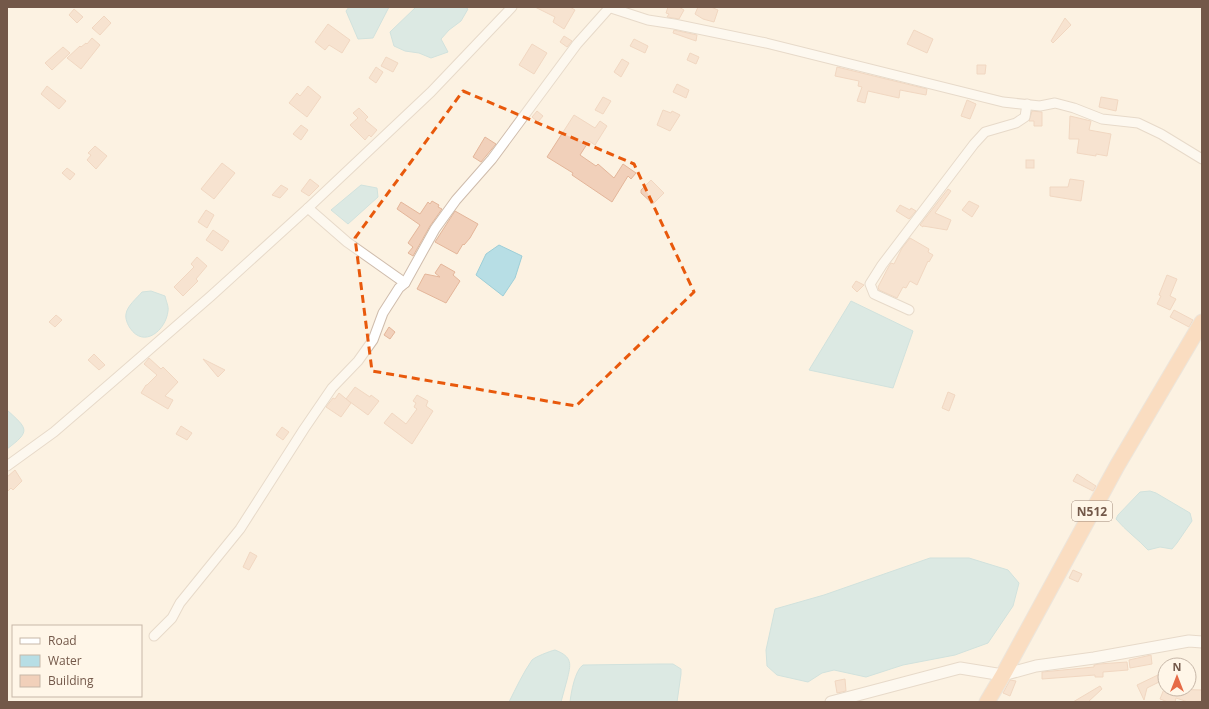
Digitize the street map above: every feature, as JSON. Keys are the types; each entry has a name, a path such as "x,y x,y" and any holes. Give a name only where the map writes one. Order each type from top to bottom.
{"highway":[{"name":"N512","path":"987,702 1117,466 1202,322"}],"street":[{"path":"7,466 54,432 211,296 308,208 431,92 512,7"},
{"path":"154,636 172,618 180,603 240,529 332,388 358,361 373,340 383,313 399,288 405,283 435,229 456,200 492,159 577,44 609,7 648,20 766,43 996,100 1040,106 1055,104 1074,108 1102,119 1138,123 1161,134 1202,159"},
{"path":"909,310 874,294 870,284 882,265 974,144 985,132 1016,123 1025,117 1027,104"},
{"path":"308,208 346,242 405,283"},
{"path":"831,702 960,668 1003,675 1036,666 1094,658 1189,641 1202,642"}],"highlighted area":[{"path":"463,91 634,164 694,292 576,406 372,371 355,238"}],"water":[{"path":"349,7 389,7 373,38 358,39 346,11"},
{"path":"416,7 465,7 468,9 461,21 449,30 441,39 448,52 431,58 419,53 405,51 394,46 390,32"},
{"path":"361,185 377,188 378,197 348,224 331,210"},
{"path":"499,245 522,256 515,278 503,296 476,275 486,254"},
{"path":"151,291 165,296 168,311 163,325 159,330 148,337 142,337 130,328 126,320 126,314 130,305 142,292"},
{"path":"851,301 913,331 893,388 809,370"},
{"path":"7,410 23,426 24,430 20,438 7,449"},
{"path":"1150,491 1190,513 1192,521 1172,549 1160,547 1148,550 1116,519 1140,492"},
{"path":"930,558 969,558 1008,570 1019,583 1013,606 988,643 955,655 903,665 866,677 834,670 822,673 808,682 777,675 767,666 766,650 775,609 824,595"},
{"path":"555,650 568,658 570,665 561,702 509,702 532,660"},
{"path":"673,664 681,669 677,702 570,702 572,688 578,672 583,665"}],"building":[{"path":"535,7 570,7 575,10 564,29 553,22 555,17"},
{"path":"668,7 679,7 684,10 679,19 667,17 669,14 666,13"},
{"path":"698,7 711,7 718,10 714,22 703,19 695,14"},
{"path":"74,9 83,17 77,23 69,15"},
{"path":"104,16 111,23 100,35 92,28"},
{"path":"1065,18 1071,25 1053,43 1051,41"},
{"path":"328,24 350,40 342,53 329,45 325,50 315,42"},
{"path":"674,30 697,35 696,41 673,33"},
{"path":"914,30 933,39 927,53 907,44"},
{"path":"564,36 572,41 567,47 560,42"},
{"path":"92,38 100,45 81,69 67,58 80,46 81,47 86,43 87,44"},
{"path":"634,39 648,46 645,53 630,46"},
{"path":"532,44 547,53 534,74 519,65"},
{"path":"63,47 70,53 52,70 45,63"},
{"path":"690,53 699,57 696,64 687,60"},
{"path":"386,57 398,63 393,72 381,66"},
{"path":"622,59 629,63 621,77 614,72"},
{"path":"977,65 986,65 985,74 977,74"},
{"path":"376,67 383,72 376,83 369,78"},
{"path":"837,67 927,89 926,95 900,90 899,98 868,91 865,103 857,101 862,87 858,86 859,81 835,76"},
{"path":"677,84 689,90 686,98 673,92"},
{"path":"47,86 66,101 59,109 41,94"},
{"path":"308,86 321,97 307,117 289,103 297,93 300,96"},
{"path":"603,97 611,101 603,114 595,110"},
{"path":"1101,97 1118,100 1116,111 1099,107"},
{"path":"967,100 976,104 970,119 961,116"},
{"path":"359,108 368,117 365,120 377,130 371,137 369,135 365,140 350,125 358,118 353,113"},
{"path":"663,110 671,113 672,111 680,115 670,131 657,125"},
{"path":"537,111 543,116 538,122 532,117"},
{"path":"1032,111 1042,112 1042,126 1034,126 1034,121 1029,121"},
{"path":"574,115 595,128 600,121 607,126 595,145 589,141 580,155 596,166 598,164 614,178 623,164 636,173 631,179 628,176 612,202 572,175 573,173 547,157"},
{"path":"1070,116 1091,121 1089,130 1111,134 1107,156 1077,153 1079,139 1069,139"},
{"path":"301,125 308,130 301,140 293,134"},
{"path":"485,137 496,144 481,162 473,157"},
{"path":"95,146 107,156 96,169 87,160 91,155 88,153"},
{"path":"1026,160 1034,160 1034,168 1026,168"},
{"path":"222,163 235,173 214,199 201,189"},
{"path":"67,168 75,174 70,180 62,173"},
{"path":"310,179 319,186 309,196 301,191"},
{"path":"1070,179 1084,181 1081,201 1050,196 1050,187 1068,187"},
{"path":"651,180 664,193 653,204 641,193 641,190"},
{"path":"281,185 288,189 280,198 272,195"},
{"path":"948,189 951,191 935,213 951,220 947,230 923,227 920,225"},
{"path":"432,201 439,205 438,207 442,209 430,226 413,256 408,253 413,247 408,243 420,225 397,209 401,202 420,214 428,202 430,204"},
{"path":"969,201 979,206 972,217 962,210"},
{"path":"900,205 916,211 909,219 896,211"},
{"path":"206,210 214,215 207,228 198,222"},
{"path":"455,211 478,224 470,238 464,245 463,244 457,254 435,242"},
{"path":"213,230 229,241 222,251 206,240"},
{"path":"910,238 929,249 928,252 933,255 929,262 928,261 917,285 910,281 906,288 903,287 897,298 879,290 878,287 889,266 891,263 894,264 902,248"},
{"path":"197,257 207,266 196,279 198,281 183,296 174,287 194,267 191,264"},
{"path":"441,264 455,272 453,275 460,281 446,303 417,289 425,274 440,277 435,273"},
{"path":"1167,275 1177,279 1170,296 1176,299 1170,310 1157,304"},
{"path":"856,281 864,285 857,292 852,287"},
{"path":"1174,310 1193,320 1189,327 1170,317"},
{"path":"56,315 62,320 55,327 49,322"},
{"path":"389,327 395,332 390,339 384,335"},
{"path":"94,354 105,365 99,370 88,360"},
{"path":"149,358 161,369 163,367 178,382 165,396 173,400 168,409 141,393 146,385 157,375 144,364"},
{"path":"203,359 225,370 218,377"},
{"path":"355,387 379,401 368,415 346,399"},
{"path":"948,392 955,395 949,411 942,408"},
{"path":"339,393 351,403 341,417 326,407"},
{"path":"417,395 428,401 426,406 433,411 412,444 384,423 392,413 406,424 417,409 414,407 416,403 413,401"},
{"path":"181,426 192,433 187,440 176,434"},
{"path":"282,427 289,432 283,440 276,435"},
{"path":"15,470 22,481 13,490 11,488 7,492 7,477"},
{"path":"1077,474 1096,486 1093,491 1073,481"},
{"path":"250,552 257,556 249,570 243,567"},
{"path":"1073,570 1082,574 1078,582 1069,578"},
{"path":"1151,655 1152,664 1130,668 1129,660"},
{"path":"1127,662 1128,670 1103,672 1103,677 1095,677 1095,675 1042,679 1042,672 1094,667 1094,665 1099,664"},
{"path":"1157,675 1157,683 1147,688 1144,700 1137,685"},
{"path":"845,679 846,691 837,693 835,681"},
{"path":"1010,680 1016,681 1010,696 1003,693"},
{"path":"1100,686 1102,689 1088,702 1073,702"},
{"path":"1197,690 1202,690 1202,701 1188,702 1176,698 1175,702 1168,702 1160,699 1161,697 1197,697"}]}
